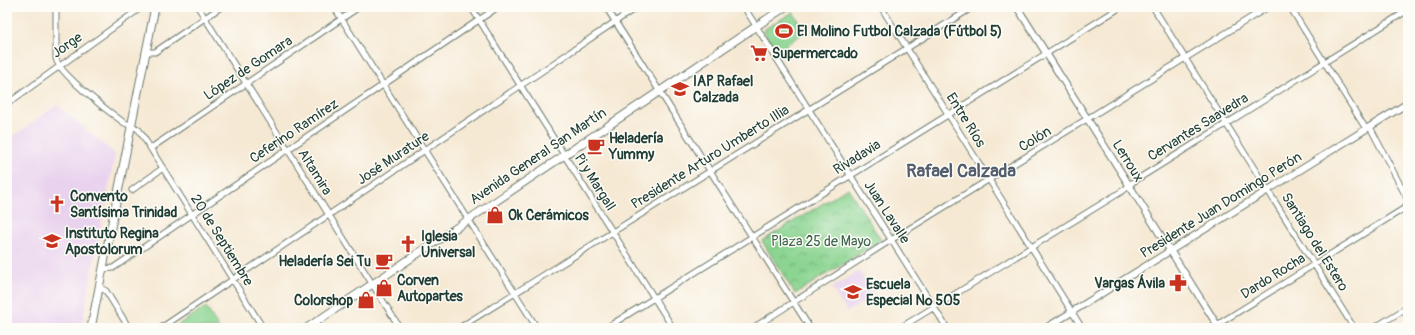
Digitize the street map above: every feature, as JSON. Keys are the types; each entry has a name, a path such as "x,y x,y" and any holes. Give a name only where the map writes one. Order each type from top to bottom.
{"main road":[{"path":"91,328 130,126 155,7"},
{"name":"Avenida General San Martín","path":"307,328 659,90 785,7"}],"street":[{"path":"56,7 56,58 58,66"},
{"name":"Jorge","path":"7,104 142,7"},
{"name":"Altamira","path":"198,7 328,216 400,328"},
{"path":"146,52 156,52 221,7"},
{"path":"334,7 424,151 469,218 537,328"},
{"name":"López de Gomara","path":"150,148 359,7"},
{"name":"Pi y Margall","path":"471,7 673,328"},
{"name":"Ceferino Ramírez","path":"103,268 113,268 498,7"},
{"path":"606,7 810,328"},
{"name":"José Murature","path":"161,328 637,7"},
{"name":"Juan Lavalle","path":"744,7 947,328"},
{"name":"Entre Ríos","path":"881,7 1082,328"},
{"name":"Presidente Arturo Umberto Illia","path":"459,328 973,7"},
{"name":"Lerroux","path":"1017,7 1216,327"},
{"name":"Rivadavia","path":"606,328 1120,7"},
{"name":"Santiago del Estero","path":"1153,7 1354,328"},
{"name":"Colón","path":"753,328 891,240 1088,120 1268,7"},
{"path":"1290,7 1368,128 1408,200"},
{"name":"Cervantes Saavedra","path":"900,328 1408,10"},
{"name":"20 de Septiembre","path":"58,66 66,75 122,121 139,130 263,328"},
{"name":"Presidente Juan Domingo Perón","path":"1046,328 1408,103"},
{"path":"132,190 163,168"},
{"name":"Dardo Rocha","path":"1216,327 1408,206"},
{"path":"99,287 106,291 129,328"},
{"path":"1374,328 1408,307"}],"shaded area":[{"name":"Instituto Regina Apostolorum","path":"57,105 115,154 81,328 7,328 7,141"},
{"name":"Escuela Especial Nº 505","path":"859,271 874,295 847,312 832,288"}],"green space":[{"name":"El Molino Futbol Calzada (Fútbol 5)","path":"793,12 805,32 776,52 763,30"},
{"name":"Plaza 25 de Mayo","path":"848,188 881,240 795,294 762,241"},
{"path":"206,307 219,328 173,328"}],"place":[{"name":"El Molino Futbol Calzada (Fútbol 5)","path":"784,31"},
{"name":"Supermercado","path":"759,53"},
{"name":"IAP Rafael Calzada","path":"680,89"},
{"name":"Heladería Yummy","path":"596,146"},
{"name":"Convento Santísima Trinidad","path":"57,204"},
{"name":"Ok Cerámicos","path":"495,215"},
{"name":"Instituto Regina Apostolorum","path":"52,241"},
{"name":"Iglesia Universal","path":"408,244"},
{"name":"Heladería Sei Tu","path":"384,261"},
{"name":"Vargas Ávila","path":"1178,283"},
{"name":"Corven Autopartes","path":"384,288"},
{"name":"Escuela Especial Nº 505","path":"853,292"},
{"name":"Colorshop","path":"366,300"}],"district":[{"name":"Rafael Calzada","path":"961,171"}]}
